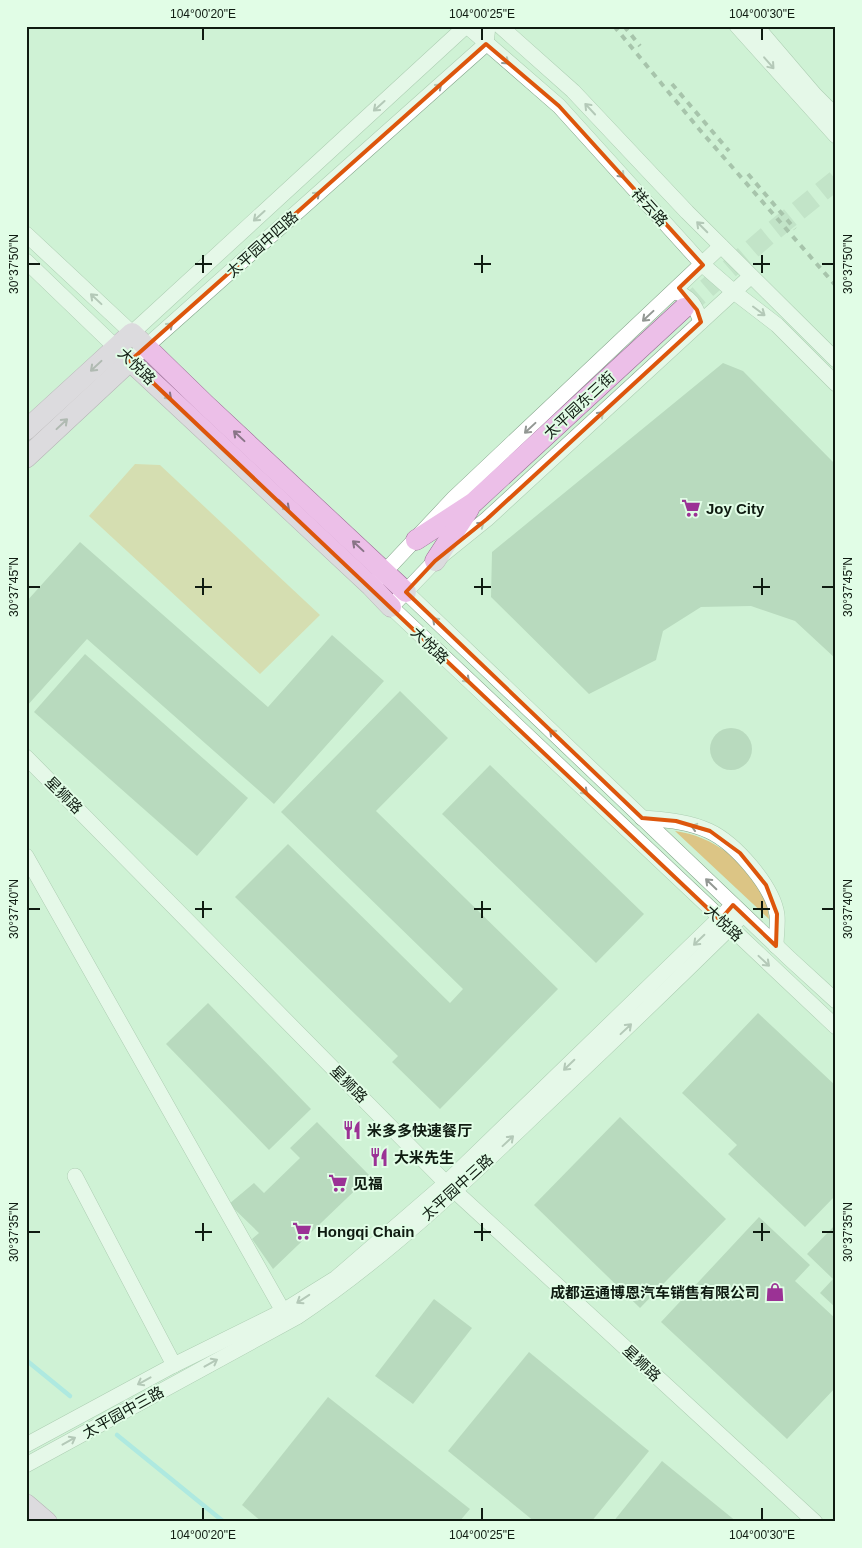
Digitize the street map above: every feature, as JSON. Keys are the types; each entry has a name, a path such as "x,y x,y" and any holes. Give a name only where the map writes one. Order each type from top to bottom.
{"main road":[{"name":"太平园东三街","path":"473,503 679,300"},
{"path":"26,430 124,354 132,333 406,592"},
{"name":"太平园中四路","path":"26,458 124,354"},
{"name":"大悦路","path":"124,354 391,607"},
{"path":"416,540 473,503"},
{"path":"434,561 473,503"},
{"path":"26,1504 47,1522"}],"street":[{"name":"祥云路","path":"467,26 559,106 703,265 734,292 777,324 836,384"},
{"path":"26,234 132,333 467,26"},
{"path":"486,44 488,26"},
{"name":"祥云路","path":"500,26 573,91 721,246 836,360"},
{"path":"737,26 836,136"},
{"path":"756,26 815,95 836,116"},
{"name":"太平园中四路","path":"124,354 147,346 486,44"},
{"path":"679,300 703,265 721,246"},
{"name":"大悦路","path":"26,262 124,354"},
{"path":"391,607 434,561 487,519 751,276"},
{"path":"371,586 454,498 684,294 697,310 701,322"},
{"path":"406,592 738,910 836,1001"},
{"name":"大悦路","path":"391,607 836,1027"},
{"name":"星狮路","path":"26,757 451,1187 814,1522"},
{"path":"642,818 676,821 710,831 740,853 766,884 777,914 776,946"},
{"path":"26,856 283,1312"},
{"name":"太平园中三路","path":"26,1465 297,1316 339,1289 451,1187 738,910"},
{"path":"75,1176 174,1365"},
{"name":"太平园中三路","path":"26,1445 174,1365 283,1312 336,1278 451,1187"}],"highlighted area":[{"path":"486,44 559,106 703,265 679,288 697,310 701,322 487,519 435,561 406,592 642,818 676,821 710,831 740,853 766,885 777,914 776,946 733,905 720,920 130,361"}],"shaded area":[{"path":"135,464 160,465 320,615 260,674 89,516"},
{"path":"675,831 703,839 717,846 740,864 751,875 767,903 769,919"}],"building":[{"name":"Joy City","path":"723,363 743,371 836,465 836,659 795,621 751,606 701,607 663,631 656,660 589,694 491,597 492,552"},
{"path":"80,542 268,707 332,635 384,681 274,804 87,639 26,707 26,602"},
{"path":"85,654 248,798 197,856 34,712"},
{"path":"400,691 448,738 376,811 558,989 440,1109 392,1062 398,1056 235,897 288,844 450,1003 463,989 281,812"},
{"path":"735,728 743,731 749,737 752,749 749,761 743,767 727,770 719,767 713,761 710,745 713,737 719,731"},
{"path":"490,765 644,914 596,963 442,814"},
{"path":"208,1003 311,1109 269,1150 166,1044"},
{"path":"758,1013 836,1086 836,1195 805,1227 728,1154 737,1145 682,1093"},
{"path":"620,1117 726,1219 640,1308 534,1205"},
{"path":"317,1122 370,1176 273,1269 252,1239 259,1233 229,1204 254,1183 264,1193 300,1158 290,1148"},
{"path":"759,1217 810,1265 795,1281 836,1319 836,1387 787,1439 661,1322"},
{"path":"836,1224 836,1308 820,1293 833,1279 807,1254"},
{"path":"434,1299 472,1328 413,1404 375,1376"},
{"path":"529,1352 649,1451 591,1522 535,1522 448,1451"},
{"path":"328,1397 470,1509 459,1522 262,1522 242,1505"},
{"path":"662,1461 737,1522 613,1522"}],"waterway":[{"path":"26,1360 70,1396"},
{"path":"117,1435 224,1522"}],"tunnel":[{"path":"684,308 767,236 836,180"}],"railway":[{"path":"614,26 699,129 836,286"},
{"path":"624,26 640,46"},
{"path":"672,84 729,151"},
{"path":"748,174 795,229"}],"place":[{"name":"Joy City","path":"691,508"},
{"name":"米多多快速餐厅","path":"352,1130"},
{"name":"大米先生","path":"379,1157"},
{"name":"见福","path":"338,1183"},
{"name":"Hongqi Chain","path":"302,1231"},
{"name":"成都运通博恩汽车销售有限公司","path":"775,1292"}]}
